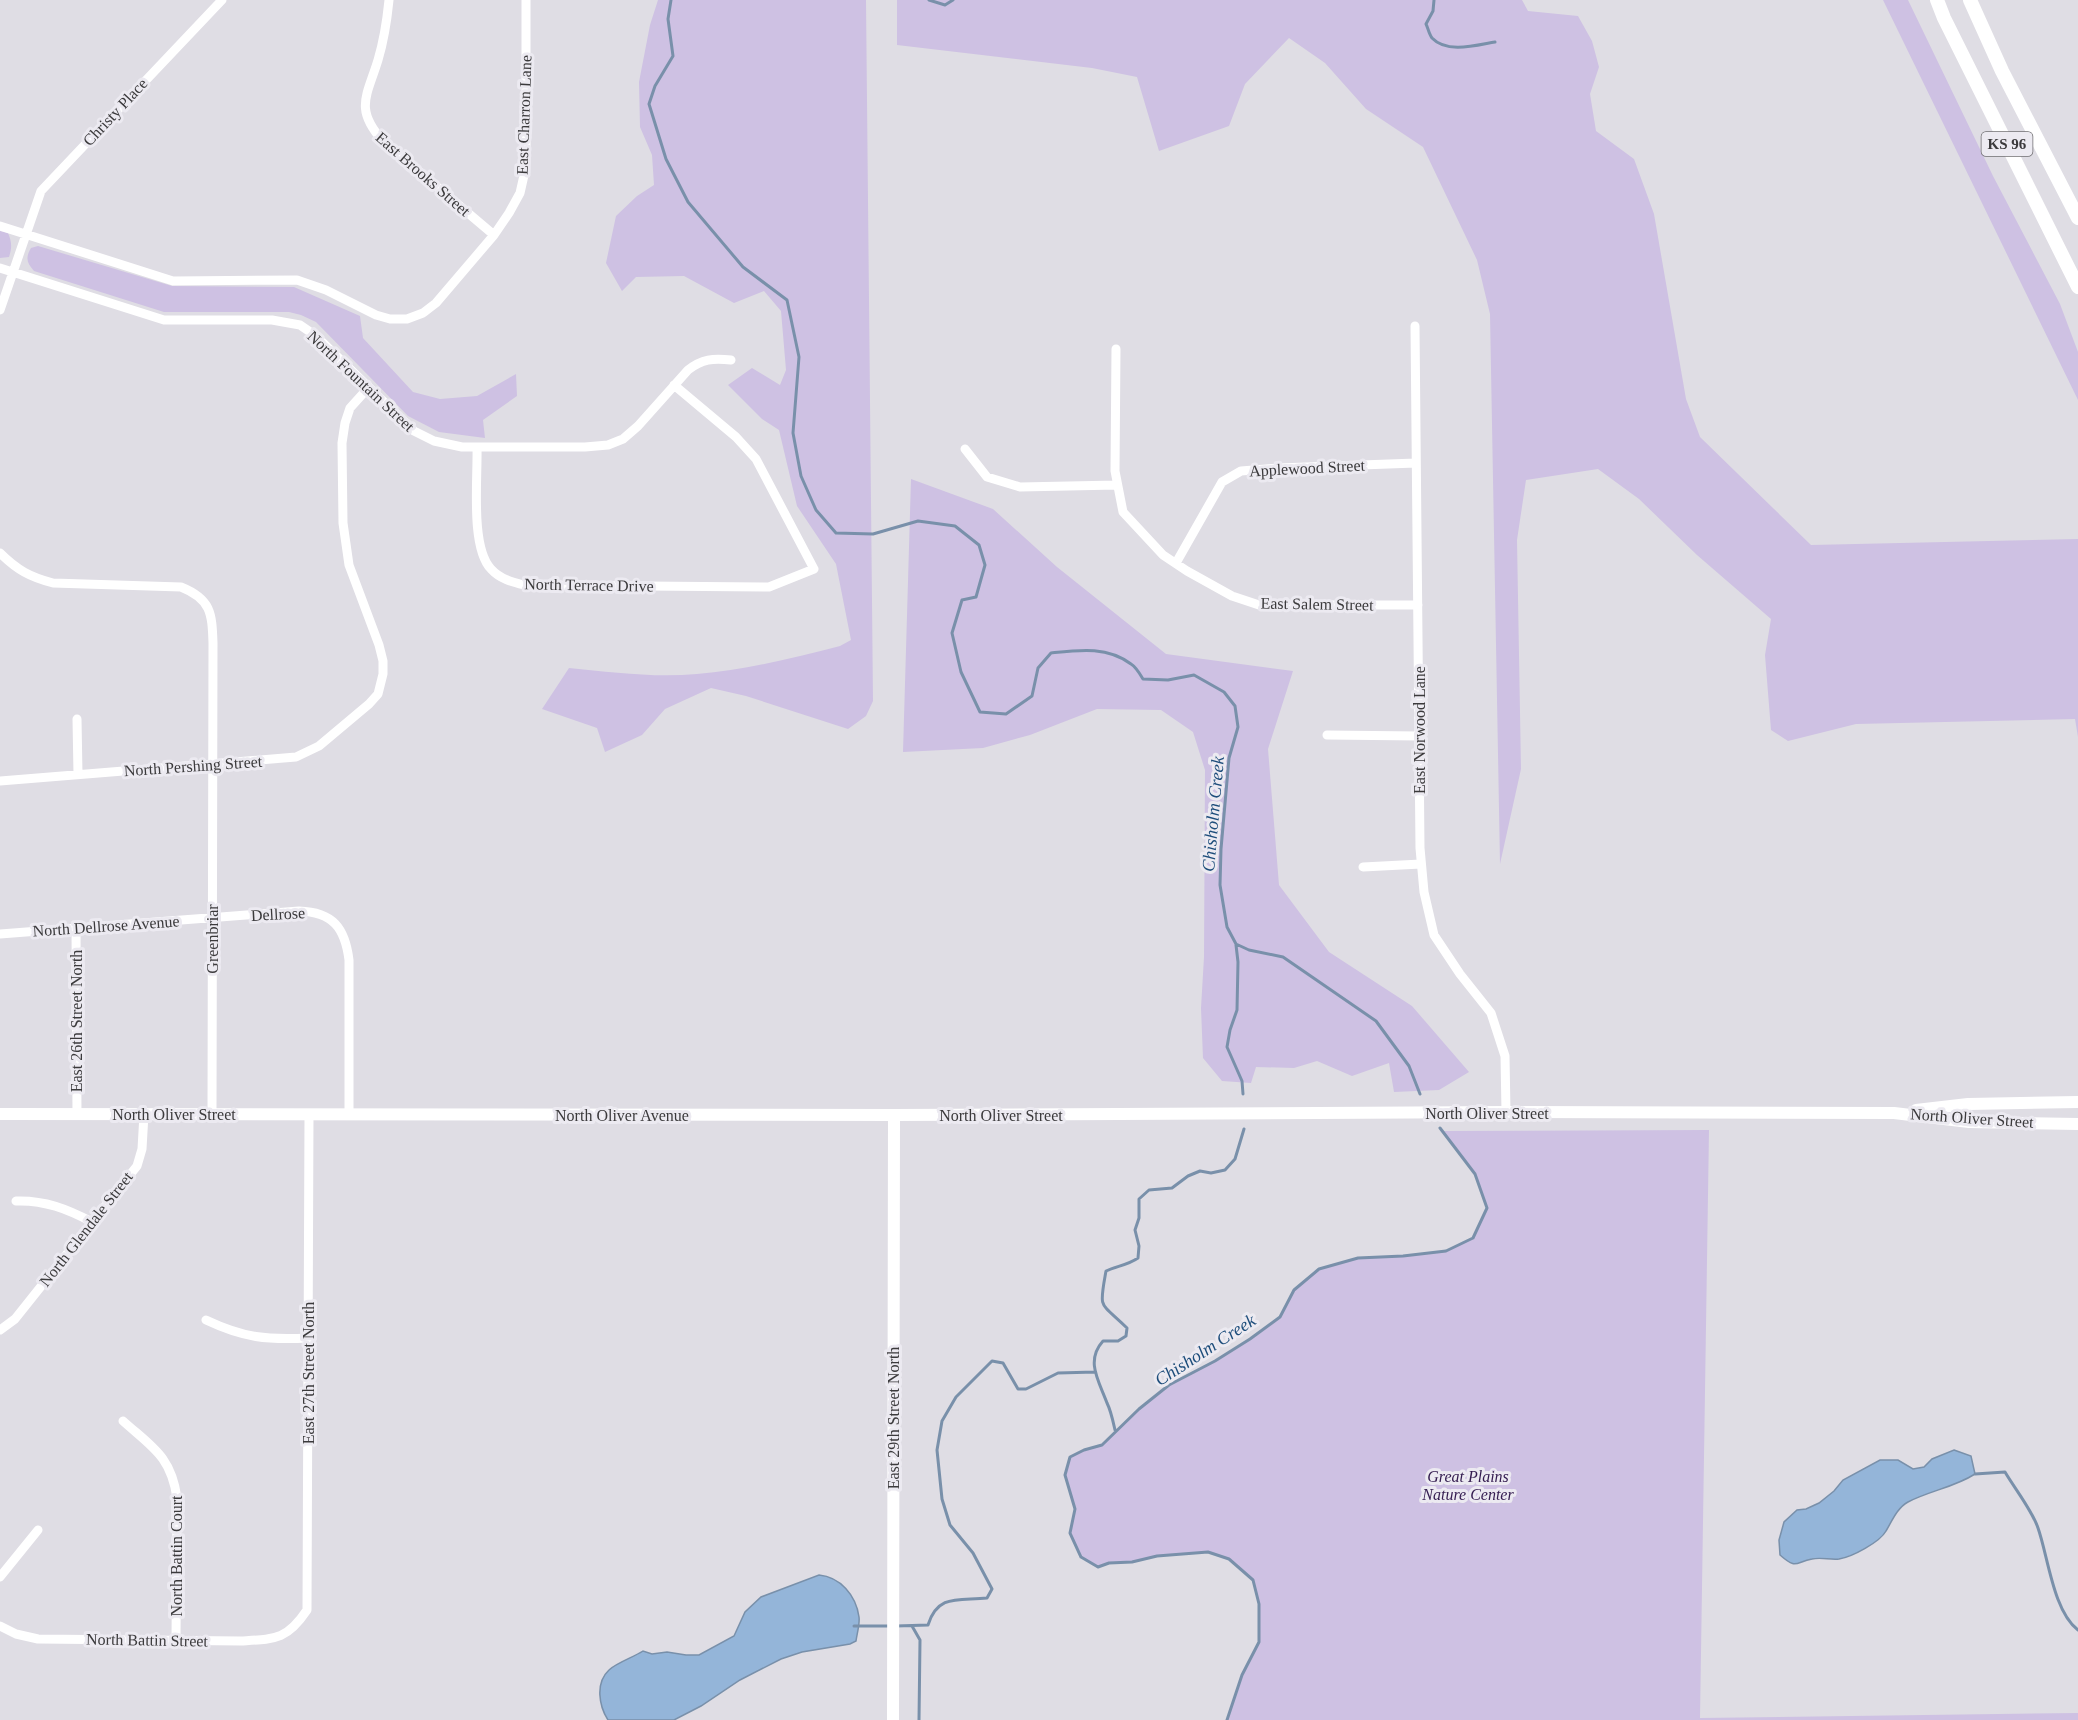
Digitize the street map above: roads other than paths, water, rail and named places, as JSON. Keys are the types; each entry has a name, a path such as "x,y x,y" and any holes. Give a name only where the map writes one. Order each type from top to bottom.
{"highway":[{"name":"KS 96","path":"1937,0 2078,286"},
{"name":"KS 96","path":"1970,0 2002,71 2078,218"}],"main road":[{"path":"1894,1113 1968,1104 2078,1102"},
{"name":"North Oliver Street","path":"894,1115 1894,1113 1969,1122 2078,1124"},
{"name":"North Oliver Street","path":"0,1114 349,1115"},
{"name":"North Oliver Avenue","path":"349,1115 894,1115"},
{"name":"East 29th Street North","path":"893,1720 894,1115"}],"street":[{"name":"Christy Place","path":"26,234 40,191 222,0"},
{"name":"East Brooks Street","path":"388,0 386,27 367,92 366,117 372,129 383,141 494,235"},
{"name":"East Charron Lane","path":"26,234 173,281 297,280 326,290 376,315 406,319 423,313 435,303 494,235 520,193 525,171 526,0"},
{"path":"0,226 26,234 0,310"},
{"name":"North Fountain Street","path":"0,268 164,321 272,320 300,325 316,336 414,431 434,441 462,447 608,445 623,439 638,426 697,363 713,358 731,360"},
{"name":"East Norwood Lane","path":"1415,326 1421,864 1424,892 1434,934 1460,974 1491,1013 1504,1056 1506,1112"},
{"name":"East Salem Street","path":"1116,350 1115,471 1123,513 1163,555 1232,596 1260,605 1418,604"},
{"name":"North Terrace Drive","path":"477,447 478,537 481,553 490,568 504,579 524,585 769,587 814,569 756,459 736,437 674,385"},
{"name":"North Pershing Street","path":"0,781 296,757 319,746 369,704 378,694 383,674 383,661 349,565 343,523 342,443 350,408 369,387"},
{"path":"965,449 987,477 1020,487 1117,485"},
{"name":"Applewood Street","path":"1176,563 1222,482 1240,471 1416,464"},
{"name":"Greenbriar","path":"0,553 33,578 53,583 181,587 195,592 210,611 213,643 212,1114"},
{"path":"77,719 78,774"},
{"path":"1327,735 1419,736"},
{"path":"1364,867 1421,864"},
{"name":"Dellrose","path":"212,918 310,911 326,916 338,927 347,941 349,960 349,1115"},
{"name":"North Dellrose Avenue","path":"0,934 212,918"},
{"name":"East 26th Street North","path":"76,928 77,1114"},
{"name":"North Glendale Street","path":"0,1330 15,1319 137,1166 142,1149 144,1114"},
{"name":"East 27th Street North","path":"293,1628 307,1610 309,1115"},
{"path":"16,1201 44,1202 64,1208 92,1222"},
{"path":"206,1320 230,1331 254,1338 282,1340 308,1338"},
{"name":"North Battin Court","path":"123,1421 167,1462 174,1480 177,1498 176,1640"},
{"path":"0,1577 38,1530"},
{"name":"North Battin Street","path":"0,1626 16,1634 38,1639 241,1641 271,1639 288,1633 293,1628"}],"water":[{"path":"1954,1450 1971,1456 1975,1474 1904,1505 1883,1535 1865,1548 1839,1559 1815,1558 1796,1564 1780,1555 1779,1540 1784,1522 1797,1510 1819,1503 1843,1480 1880,1460 1898,1460 1913,1469 1924,1467 1932,1459"},
{"path":"819,1575 834,1579 851,1595 859,1620 856,1641 802,1652 781,1659 740,1680 701,1706 674,1720 608,1720 602,1708 600,1688 605,1675 612,1667 643,1651 652,1654 667,1652 699,1655 734,1636 745,1612 761,1597"}],"waterway":[{"path":"671,0 668,19 673,56 655,86 649,104 666,159 688,202 743,267 787,300 799,357 793,433 801,476 816,510 836,533 873,534 918,521 955,526 979,545 985,565 976,597 962,600 952,633 961,672 980,712 1006,714 1032,696 1038,668 1051,653 1072,651 1112,654 1133,665 1143,679 1168,680 1194,675 1224,692 1235,706 1238,727 1229,758 1221,849 1220,885 1227,927 1236,944 1249,950 1283,957 1376,1021 1409,1066 1420,1094"},
{"path":"929,0 945,5 953,0"},
{"path":"1434,0 1433,11 1426,24 1432,38 1438,43 1462,47 1495,42"},
{"path":"1236,945 1237,1010 1227,1047 1242,1081 1243,1094"},
{"name":"Chisholm Creek","path":"1227,1720 1242,1675 1259,1642 1259,1604 1253,1580 1229,1559 1208,1552 1157,1556 1132,1562 1109,1563 1098,1567 1081,1557 1070,1533 1075,1509 1065,1475 1070,1457 1102,1445 1139,1409 1169,1385 1215,1361 1280,1317 1294,1290 1319,1269 1358,1258 1446,1251 1473,1238 1487,1208 1475,1174 1440,1128"},
{"path":"1115,1430 1094,1364 1095,1356 1103,1341 1118,1341 1126,1336 1127,1328 1103,1304 1102,1293 1106,1271 1138,1258 1139,1246 1135,1230 1139,1218 1139,1199 1149,1190 1172,1188 1188,1176 1200,1171 1211,1173 1225,1170 1235,1159 1244,1129"},
{"path":"896,1626 928,1625 932,1615 944,1603 959,1599 987,1598 992,1589 973,1553 950,1525 942,1499 937,1450 942,1421 956,1397 992,1361 1003,1363 1018,1389 1026,1389 1058,1373 1095,1372"},
{"path":"1975,1474 2005,1472 2035,1521 2057,1597 2063,1610 2078,1630"},
{"path":"854,1626 890,1626"},
{"path":"912,1626 920,1640 919,1720"}],"park label":[{"name":"Great Plains Nature Center","path":"1468,1485"}]}
